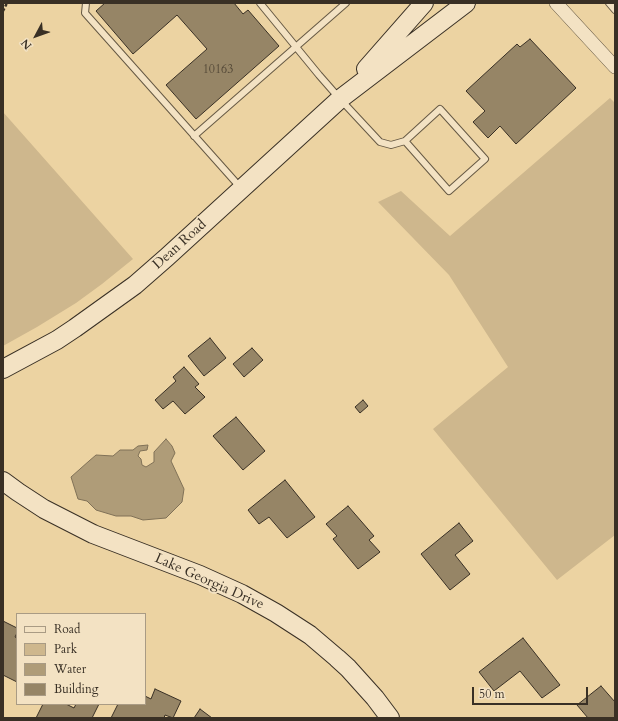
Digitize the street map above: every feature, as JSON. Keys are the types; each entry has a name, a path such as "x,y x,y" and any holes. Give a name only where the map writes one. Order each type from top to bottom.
{"main road":[{"name":"Dean Road","path":"340,98 424,3"},
{"name":"Dean Road","path":"3,369 57,340 113,302 135,285 340,98 466,3"},
{"name":"Lake Georgia Drive","path":"3,481 44,509 83,529 109,541 200,575 242,594 295,624 348,668 375,698 390,718"}],"street":[{"path":"556,3 615,67"}],"lane":[{"path":"86,3 85,13 241,189"},
{"path":"260,3 340,98 380,142 391,145 405,141 440,109 485,160 448,191 405,141"},
{"path":"194,136 346,3"},
{"path":"609,3 615,10"}],"path":[{"path":"3,11 7,3"}],"green space":[{"path":"610,98 615,103 615,535 557,580 433,429 508,367 449,275 378,202 401,191 450,236"},
{"path":"3,112 133,259 76,303 3,346"}],"water":[{"path":"166,439 172,446 175,453 171,461 184,489 182,502 166,518 143,520 131,516 116,516 96,510 87,501 78,499 71,477 96,455 113,456 120,450 133,450 138,446 148,445 147,450 140,451 138,456 141,459 142,465 146,467 154,462 154,452"}],"building":[{"path":"105,3 234,3 243,14 248,10 279,46 196,119 166,85 207,49 177,15 133,54 96,11"},
{"path":"530,39 576,88 516,144 500,126 488,138 473,122 485,111 466,91 517,44 520,47"},
{"path":"210,338 226,358 204,376 188,356"},
{"path":"252,348 263,360 244,377 233,364"},
{"path":"184,367 199,384 195,387 205,397 185,414 173,401 163,409 155,400 176,381 173,377"},
{"path":"363,400 368,406 360,413 355,407"},
{"path":"236,417 265,451 243,470 213,436"},
{"path":"285,480 315,517 287,538 269,517 259,524 248,510"},
{"path":"348,506 374,536 369,540 380,552 358,569 333,539 337,536 326,524"},
{"path":"459,523 473,541 455,555 470,574 450,590 421,554"},
{"path":"3,621 16,628 16,682 3,675"},
{"path":"523,638 560,685 542,698 520,671 494,691 479,672"},
{"path":"601,686 615,702 615,718 588,718 577,705"},
{"path":"155,689 181,701 173,718 165,715 164,718 111,718 118,705 146,705 146,696 151,699"},
{"path":"42,705 68,705 74,708 76,705 98,705 92,718 36,718"},
{"path":"200,709 212,718 194,718"}]}
